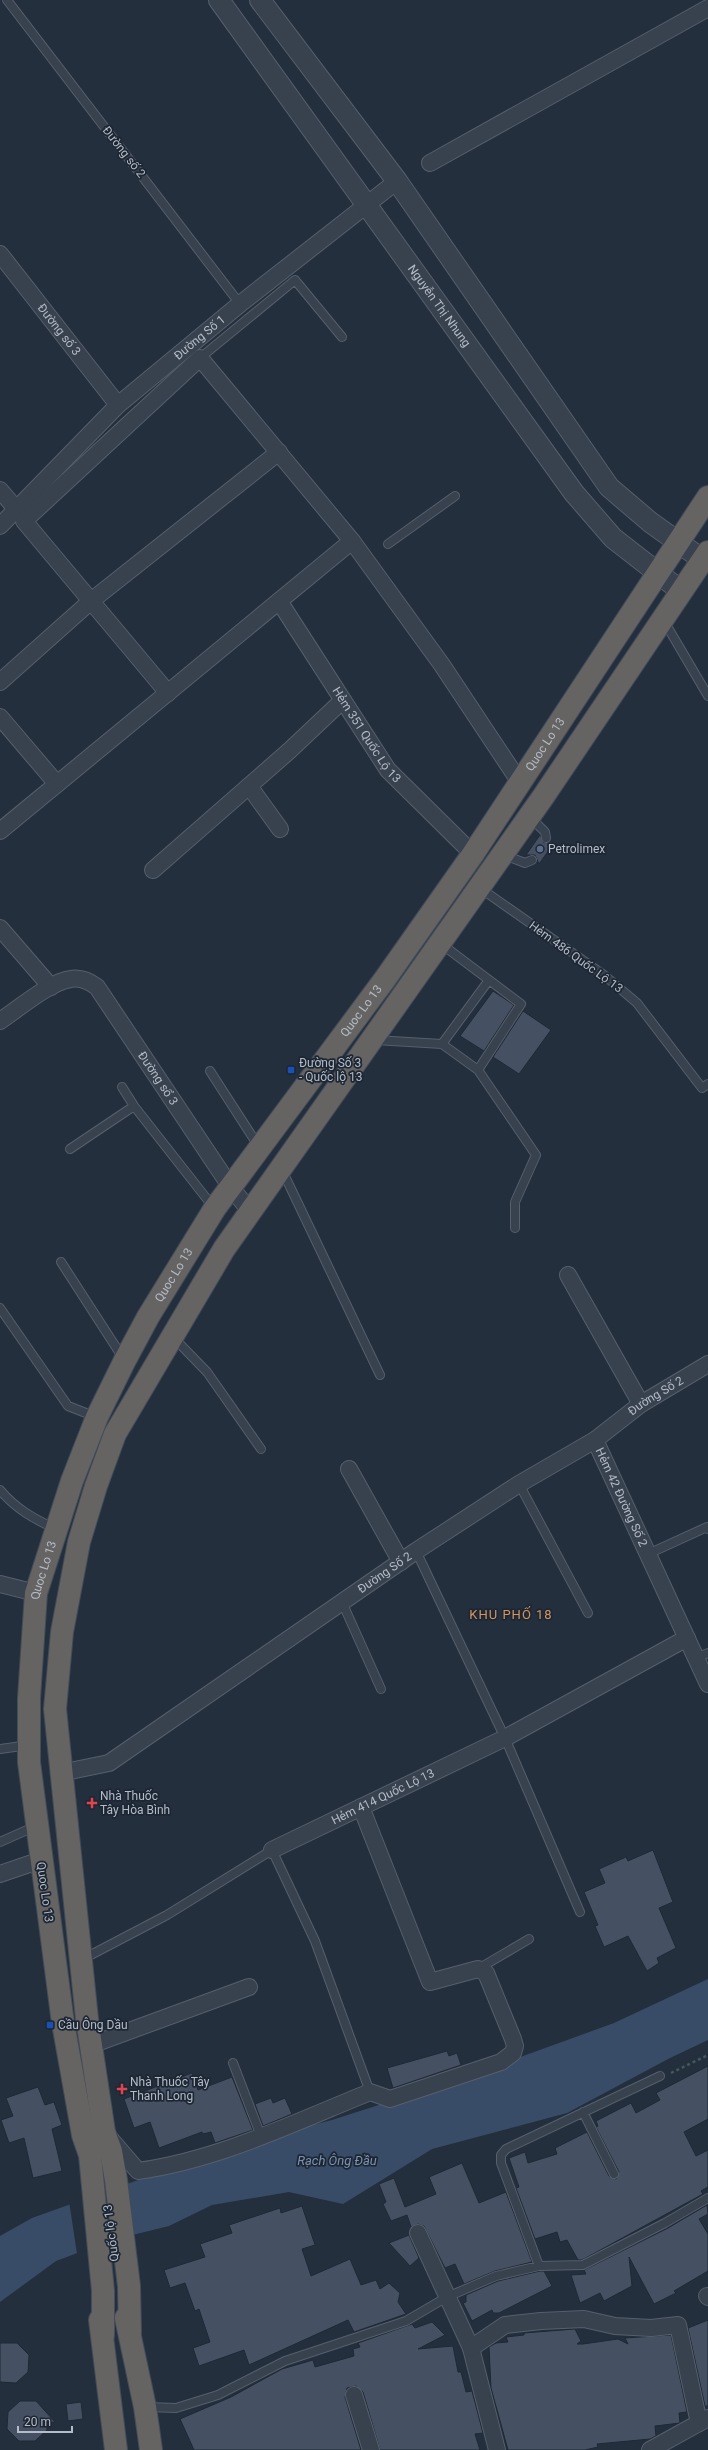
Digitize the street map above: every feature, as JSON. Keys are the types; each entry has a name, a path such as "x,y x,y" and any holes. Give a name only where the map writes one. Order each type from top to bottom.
{"highway":[{"name":"Quoc Lo 13","path":"99,2182 111,2151 94,2134 63,2023 36,1826 29,1745 29,1698 36,1593 72,1481 97,1417 125,1360 148,1317 215,1208 385,979 473,854 521,784 708,497"},
{"name":"Quoc Lo 13","path":"94,2134 91,2045 60,1773 55,1709 62,1632 79,1542 115,1434 224,1249 250,1210 281,1169 503,854 705,556"},
{"name":"Quốc lộ 13","path":"94,2134 82,2156 99,2182 111,2289 103,2335 116,2450"},
{"name":"Quốc lộ 13","path":"99,2182 111,2289 130,2332 145,2407 151,2450"}],"street":[{"name":"Nguyễn Thị Nhung","path":"219,0 368,204 574,493 613,538 681,592"},
{"path":"260,0 397,181 609,487 624,501 678,543 705,556"},
{"path":"430,163 708,8"},
{"name":"Đường Số 1","path":"0,526 18,510 118,404 240,304 397,181"},
{"name":"Đường số 3","path":"0,254 118,404"},
{"path":"168,693 24,521 200,358 352,541 369,557 521,784"},
{"path":"0,682 91,601 278,452"},
{"path":"0,490 18,510"},
{"path":"0,831 352,541"},
{"name":"Hẻm 351 Quốc Lộ 13","path":"279,601 342,701 388,770 473,854"},
{"path":"153,870 249,786 342,701"},
{"path":"0,717 57,784"},
{"path":"249,786 280,829"},
{"path":"0,928 51,988"},
{"name":"Đường sổ 3","path":"0,1021 51,988 71,979 89,981 97,987 230,1186 250,1210"},
{"path":"568,1275 640,1404"},
{"name":"Đường Số 2","path":"60,1773 109,1762 416,1551 519,1484 595,1440 640,1404 708,1364"},
{"name":"Hẻm 42 Đường Số 2","path":"595,1440 687,1638 702,1655 708,1684"},
{"path":"349,1469 401,1562"},
{"path":"0,1584 36,1593"},
{"name":"Hẻm 414 Quốc Lộ 13","path":"272,1850 505,1738 687,1638"},
{"path":"94,2134 138,2171 159,2168 261,2136 370,2092 390,2099 501,2062 513,2053 515,2046 513,2039 486,1973 478,1969 430,1982 361,1807"},
{"path":"0,1874 41,1860"},
{"path":"91,2045 248,1987"},
{"path":"418,2233 471,2348 497,2450"},
{"path":"471,2348 505,2326 541,2321 584,2318 615,2326 651,2328 678,2325 703,2420 650,2450"},
{"path":"354,2395 371,2450"}],"lane":[{"name":"Đường số 2","path":"7,0 240,304"},
{"path":"200,358 295,280 342,337"},
{"path":"388,544 455,496"},
{"path":"662,619 708,696"},
{"path":"529,816 545,832 546,838"},
{"path":"503,854 526,863 532,860"},
{"name":"Hẻm 486 Quốc Lộ 13","path":"480,887 604,975 637,1004 702,1088 708,1084"},
{"path":"440,942 521,1004 478,1070"},
{"path":"442,1044 489,980"},
{"path":"371,1040 442,1044 478,1070 536,1155 514,1202 515,1228"},
{"path":"210,1071 260,1147"},
{"path":"122,1087 134,1106 215,1208"},
{"path":"70,1149 134,1106"},
{"path":"281,1169 380,1375"},
{"path":"61,1262 125,1360"},
{"path":"0,1308 68,1406 97,1417"},
{"path":"172,1336 206,1372 261,1449"},
{"path":"519,1484 588,1613"},
{"path":"0,1490 13,1505 28,1516 56,1530"},
{"name":"Hẻm 42 Đường Số 2","path":"648,1554 707,1527 708,1529"},
{"path":"416,1551 505,1738 580,1912"},
{"path":"342,1602 381,1689"},
{"path":"0,1749 29,1745"},
{"path":"0,1842 36,1826"},
{"path":"272,1850 315,1941 370,2092"},
{"name":"Hẻm 414 Quốc Lộ 13","path":"81,1960 167,1915 272,1850"},
{"path":"478,1969 529,1939"},
{"path":"233,2063 261,2136"},
{"path":"539,2266 501,2163 501,2155 506,2149 660,2076"},
{"path":"583,2112 614,2174"},
{"path":"145,2407 176,2408 218,2395 285,2361 406,2321 447,2297 496,2276 539,2266 583,2265 665,2223 708,2198"}],"path":[{"path":"660,2076 708,2055"}],"water":[{"name":"Rạch Ông Đầu","path":"708,1979 708,2040 670,2058 567,2113 432,2149 343,2204 289,2192 212,2205 169,2226 112,2240 56,2261 0,2302 0,2236 32,2218 239,2144 332,2120 460,2079 614,2023"}],"pier":[{"path":"125,2182 113,2242 77,2254 69,2201"}],"building":[{"name":"Petrolimex","path":"540,835 544,843 550,841 554,843 539,864 535,855 526,855"},
{"path":"493,991 514,1005 484,1051 460,1036"},
{"path":"523,1011 551,1030 519,1074 493,1057"},
{"path":"653,1850 673,1902 659,1908 676,1948 657,1958 659,1963 647,1971 628,1936 604,1947 595,1926 598,1925 584,1892 605,1883 599,1869 626,1857 628,1861"},
{"path":"447,2051 449,2056 457,2053 461,2065 393,2088 387,2068"},
{"path":"708,2066 708,2119 684,2132 696,2156 708,2150 708,2187 701,2191 703,2194 582,2260 578,2260 567,2240 560,2242 557,2232 535,2239 516,2188 519,2187 509,2158 525,2152 528,2163 557,2154 555,2148 587,2132 609,2176 616,2179 619,2172 596,2127 598,2126 596,2121 631,2103 636,2113 660,2100 656,2093"},
{"path":"192,2073 198,2090 232,2077 253,2130 215,2143 211,2132 203,2134 202,2132 159,2148 150,2122 134,2128 124,2099"},
{"path":"38,2087 45,2105 54,2102 62,2125 52,2129 62,2171 33,2178 24,2138 9,2143 1,2120 13,2116 6,2098"},
{"path":"271,2098 273,2103 285,2098 292,2114 263,2126 255,2104"},
{"path":"462,2163 479,2203 506,2192 532,2262 495,2271 464,2284 455,2264 445,2268 424,2226 418,2224 411,2227 407,2215 391,2221 383,2204 386,2202 379,2184 394,2178 405,2207 436,2194 429,2177"},
{"path":"707,2205 708,2214 699,2219 708,2234 708,2271 674,2291 676,2293 654,2304 629,2257 632,2286 604,2301 600,2293 580,2303 571,2275 586,2274 584,2270 668,2228"},
{"path":"302,2206 315,2245 302,2249 311,2276 350,2259 361,2285 376,2280 380,2289 389,2283 400,2293 398,2302 406,2314 354,2332 348,2320 249,2365 244,2350 199,2366 193,2348 210,2342 199,2309 195,2311 185,2283 170,2288 164,2270 205,2257 200,2244 232,2233 229,2225 280,2208 281,2213"},
{"path":"409,2235 419,2258 410,2266 389,2243"},
{"path":"544,2271 552,2286 499,2313 493,2313 492,2310 472,2321 463,2303 466,2302 466,2295 498,2281"},
{"path":"708,2320 708,2406 705,2406 688,2328"},
{"path":"432,2322 445,2335 418,2349 453,2346 458,2372 461,2372 466,2392 472,2391 483,2433 475,2434 480,2450 380,2450 363,2392 356,2386 347,2388 345,2397 361,2450 194,2450 180,2419 231,2397 282,2369 313,2360 315,2367 354,2356 353,2349 360,2347 358,2343 412,2324 415,2328"},
{"path":"575,2329 581,2341 577,2344 618,2339 628,2344 625,2338 671,2335 687,2412 679,2413 680,2423 655,2426 656,2436 650,2439 597,2444 598,2447 585,2450 508,2450 491,2388 489,2347 496,2343 508,2342 506,2337 524,2335 524,2333"},
{"path":"0,2343 17,2343 29,2355 28,2372 16,2383 0,2382"},
{"path":"20,2401 36,2401 55,2422 47,2423 47,2430 35,2441 19,2441 7,2429 8,2412"},
{"path":"81,2402 83,2419 68,2421 66,2404"}],"place":[{"name":"Petrolimex","path":"540,849"},
{"name":"Đường Số 3 - Quốc lộ 13","path":"291,1070"},
{"name":"Nhà Thuốc Tây Hòa Bình","path":"92,1803"},
{"name":"Cầu Ông Dầu","path":"50,2025"},
{"name":"Nhà Thuốc Tây Thanh Long","path":"122,2089"}],"district":[{"name":"KHU PHỐ 18","path":"511,1614"}]}
